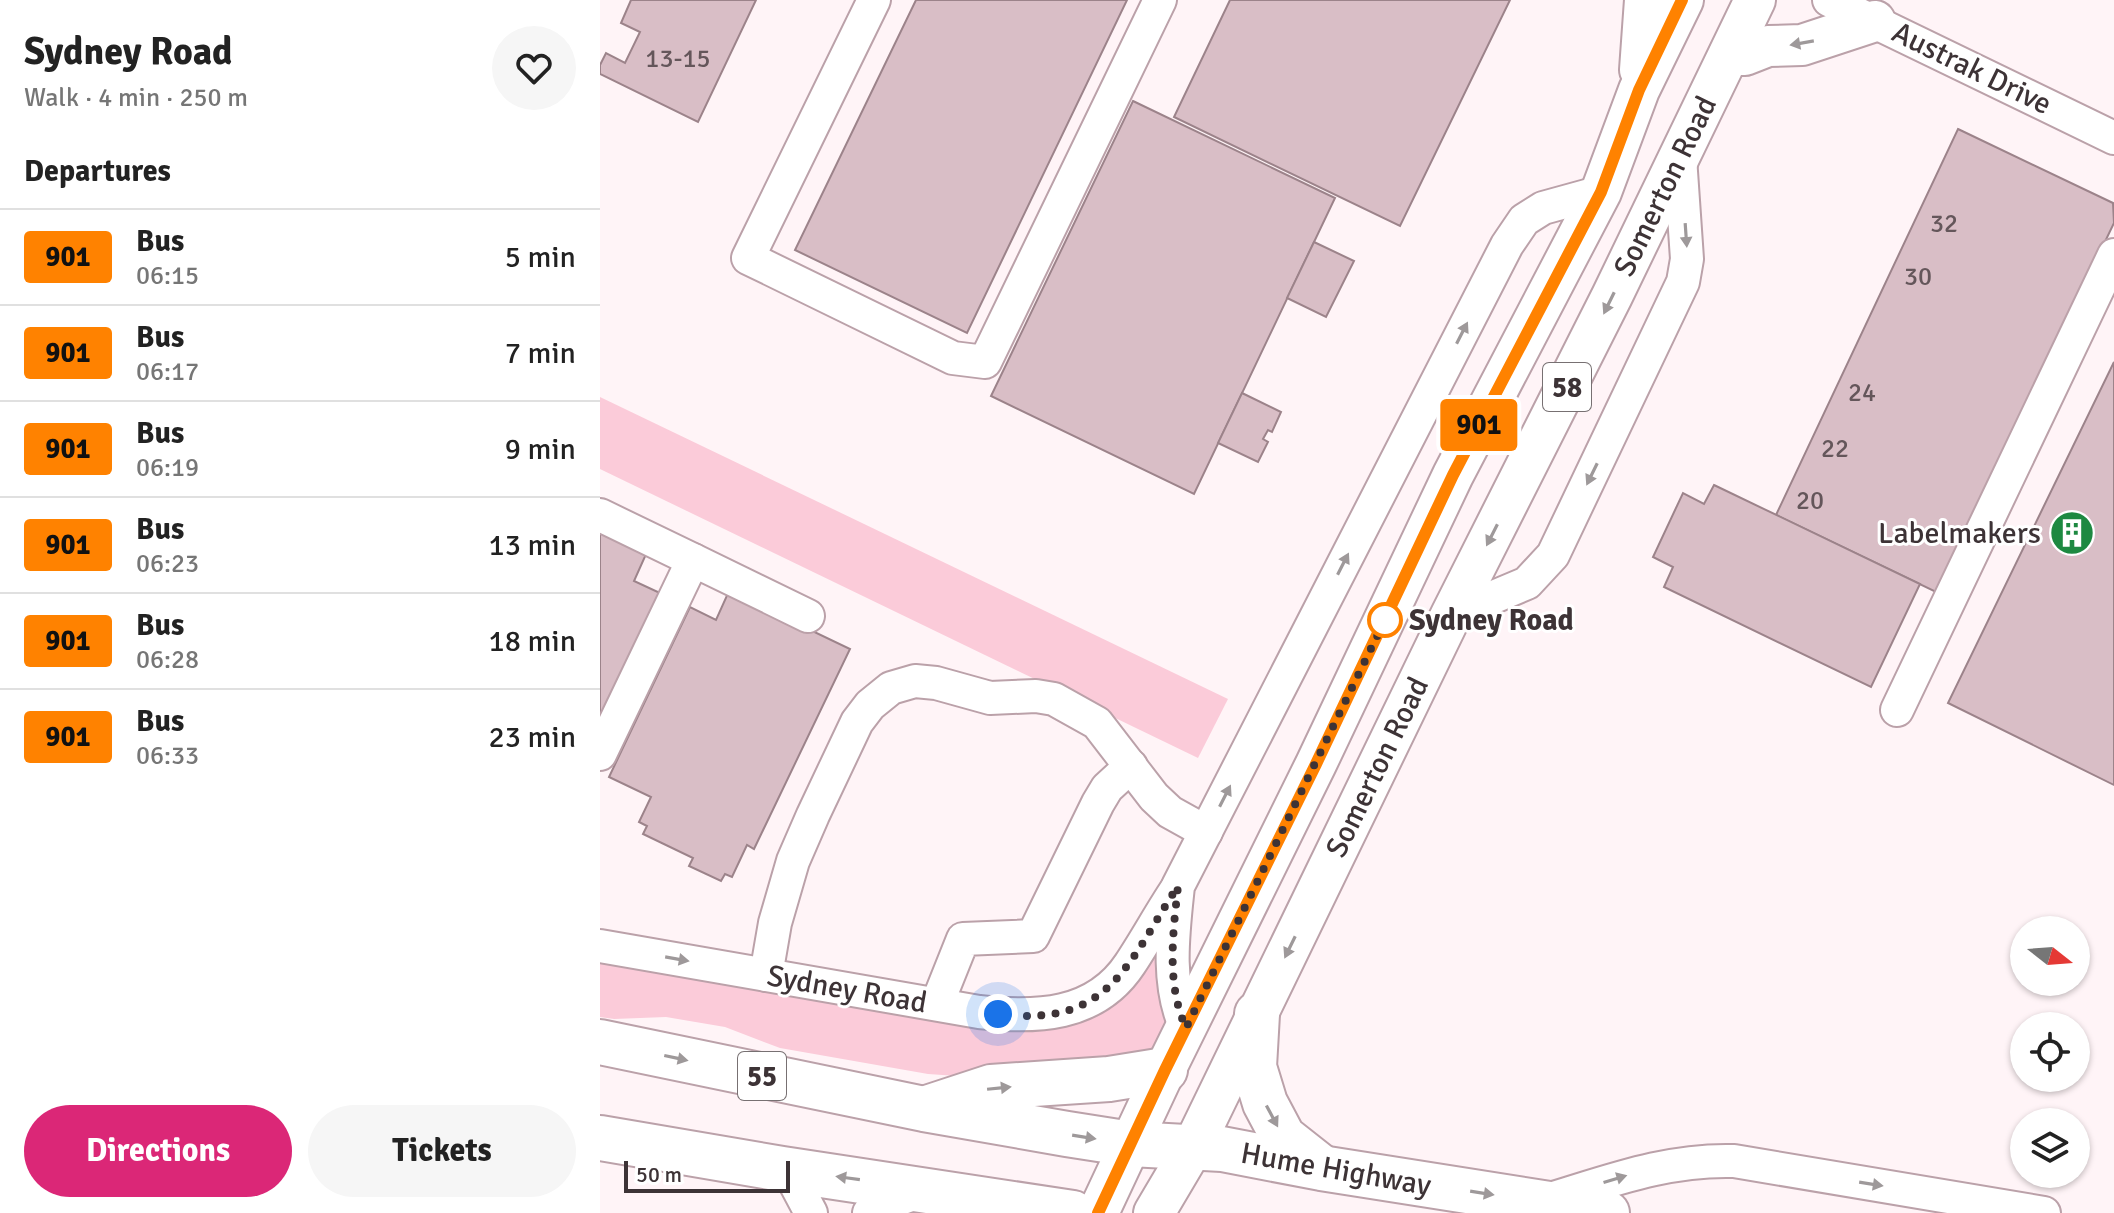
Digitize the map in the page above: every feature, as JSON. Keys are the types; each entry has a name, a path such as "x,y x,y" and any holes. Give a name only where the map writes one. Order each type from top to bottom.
{"highway":[{"path":"1257,1014 1254,1067 1265,1103 1283,1137 1321,1168"},
{"name":"55","path":"600,1042 924,1109 1131,1144"},
{"path":"924,1109 991,1087 1109,1079 1165,1070"},
{"path":"600,1138 782,1169 925,1189 993,1206 1073,1213"},
{"name":"Hume Highway","path":"1131,1144 1222,1149 1321,1168 1607,1213"}],"main road":[{"path":"1639,90 1645,0"},
{"name":"Somerton Road","path":"1131,1144 1453,475 1601,192 1639,90 1683,0"},
{"name":"Somerton Road","path":"1193,1147 1755,0"},
{"path":"1729,55 1745,55 1768,46 1802,45 1851,8"},
{"name":"58","path":"1098,1213 1131,1144"},
{"name":"58","path":"1154,1213 1193,1147"}],"street":[{"path":"874,0 748,258 953,358 985,362 1160,0"},
{"name":"Austrak Drive","path":"1851,8 2114,138"},
{"path":"1451,615 1527,583 1553,555 1683,282 1687,259 1680,157"},
{"name":"Somerton Road","path":"1186,1028 1174,994 1173,936 1178,886 1507,245 1524,220 1543,208 1601,192"},
{"path":"1897,710 2114,255"},
{"path":"600,515 808,616"},
{"path":"600,754 693,560"},
{"path":"766,975 775,923 793,861 857,722 870,705 891,688 915,681 936,683 990,698 1036,696 1054,699 1097,723 1170,812 1206,832"},
{"path":"937,1004 963,939 1033,936 1098,803 1107,788 1131,766"},
{"name":"Sydney Road","path":"600,946 937,1004 1018,1016 1044,1015 1072,1009 1112,986 1130,965 1178,886"},
{"name":"Hume Highway","path":"1540,1202 1652,1168 1690,1161 1734,1161 2044,1213"},
{"path":"782,1169 794,1181 811,1213"},
{"path":"869,1213 925,1189"}],"shaded area":[{"path":"600,397 1228,699 1198,758 600,469"},
{"path":"1162,923 1167,1012 1157,1044 1146,1057 957,1076 928,1074 780,1048 725,1027 666,1017 600,1017 600,960 975,1026 1044,1029 1067,1025"}],"building":[{"path":"631,0 756,0 698,122 600,74 600,65 606,53 625,63 640,32 621,23"},
{"path":"916,0 1127,0 967,333 795,250"},
{"path":"1230,0 1510,0 1400,226 1174,117"},
{"path":"1133,101 1335,198 1194,494 991,396"},
{"path":"1958,129 2113,203 2114,223 1936,592 1776,515"},
{"path":"1314,242 1354,261 1326,317 1287,298"},
{"name":"Labelmakers","path":"2114,362 2114,785 1948,703"},
{"path":"1242,393 1281,412 1272,432 1268,430 1263,439 1268,442 1258,462 1218,443"},
{"path":"1714,485 1920,584 1871,687 1664,587 1673,567 1653,557 1683,493 1704,504"},
{"path":"600,529 647,552 634,581 660,593 600,718"},
{"path":"729,591 850,649 754,849 747,845 732,877 725,874 721,881 689,866 693,858 643,834 647,826 639,822 651,797 609,777 690,607 716,620"}],"bus line":[{"name":"901","path":"1098,1213 1453,475 1601,192 1639,90 1682,0"}],"place":[{"name":"Labelmakers","path":"2072,533"},
{"name":"Sydney Road","path":"1385,620"}],"route":[{"path":"998,1014 1044,1015 1072,1009 1112,986 1130,965 1178,886 1173,936 1174,994 1186,1028 1385,620"}]}
